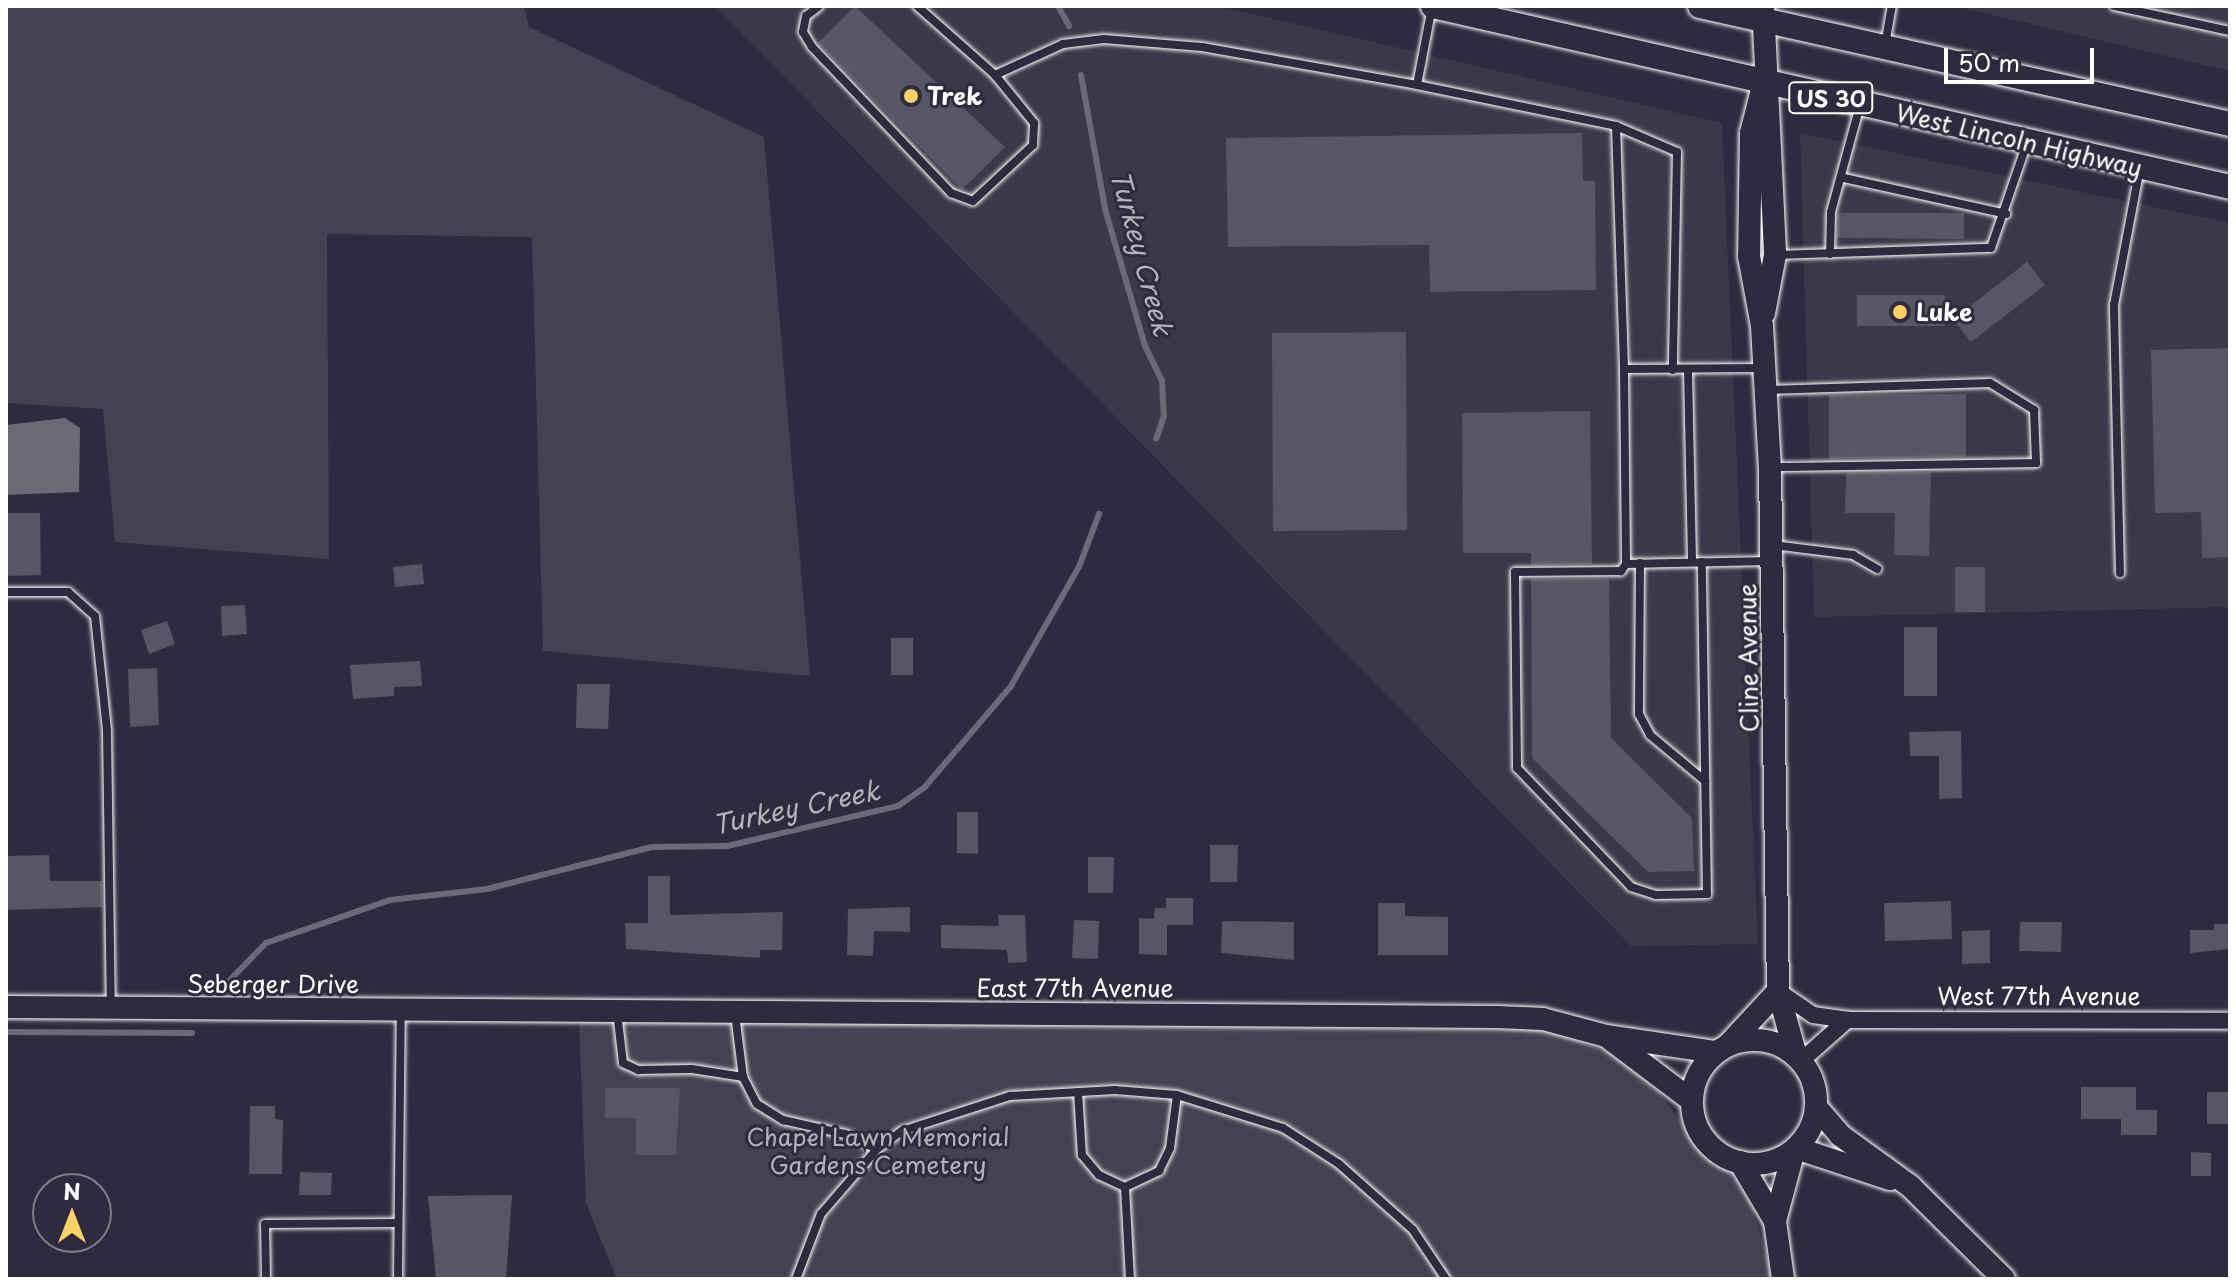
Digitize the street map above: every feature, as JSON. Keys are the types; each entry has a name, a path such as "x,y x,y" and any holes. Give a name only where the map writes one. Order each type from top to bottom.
{"main road":[{"name":"West Lincoln Highway","path":"1433,6 2230,187"},
{"name":"US 30","path":"1700,6 1763,13 1885,47 2230,124"}],"street":[{"name":"Cline Avenue","path":"1762,326 1775,255 1774,133 1764,82 1763,13"},
{"name":"Cline Avenue","path":"1764,82 1751,133 1749,256 1762,326 1770,467 1778,991 1799,1058"},
{"name":"West 77th Avenue","path":"1778,991 1813,1015 1847,1020 2230,1021"},
{"path":"1778,991 1698,1073 1691,1100 1705,1140 1740,1162 1775,1221 1783,1279"},
{"name":"Seberger Drive","path":"6,1007 540,1011"},
{"name":"East 77th Avenue","path":"540,1011 1498,1017 1543,1019 1606,1036 1722,1048"},
{"path":"1799,1058 1847,1020"},
{"name":"East 77th Avenue","path":"1606,1036 1691,1100"},
{"path":"1722,1048 1771,1042 1799,1058 1813,1082 1816,1107 1795,1149 1775,1221"},
{"path":"1816,1107 1840,1135 1910,1186 2004,1279"},
{"path":"1740,1162 1763,1163 1795,1149 1910,1186"}],"lane":[{"path":"819,6 806,16 803,32 812,47 951,193 964,201 982,196 1037,135 995,75 935,17 917,6"},
{"path":"1417,85 1433,6"},
{"path":"1885,47 1892,6"},
{"path":"2114,6 2230,31"},
{"path":"995,75 1063,44 1104,39 1202,47 1417,85 1616,126 1677,152 1673,370"},
{"path":"1830,254 1831,212 1844,178 1860,105"},
{"path":"1616,126 1624,369 1626,564 1621,571 1515,572 1517,768 1631,887 1656,895 1707,894 1688,370"},
{"path":"1775,255 1991,248 2006,214 2028,142"},
{"path":"2120,573 2114,305 2140,167"},
{"path":"1844,178 2006,214"},
{"path":"1624,369 1688,370 1765,379 1990,383 2034,410 2036,463 1770,467"},
{"path":"1626,564 1697,562 1772,553 1838,552 1877,569"},
{"path":"1640,563 1639,714 1650,735 1705,781"},
{"path":"6,592 68,592 95,616 108,760 111,1009"},
{"path":"398,1279 401,1010"},
{"path":"617,1011 623,1063 638,1070 692,1069 743,1077"},
{"path":"734,1012 743,1077 757,1104 783,1120 845,1134 877,1149"},
{"path":"1078,1092 1082,1155 1099,1175 1125,1187 1159,1171 1170,1148 1177,1095"},
{"path":"796,1279 821,1214 877,1149 948,1111 1010,1096 1078,1092 1177,1095 1283,1128 1339,1164 1413,1230 1446,1279"},
{"path":"1125,1187 1130,1279"},
{"path":"266,1279 265,1224 398,1223"}],"shaded area":[{"path":"715,6 1217,6 1722,123 1758,944 1631,946"},
{"path":"1954,6 2230,6 2230,71"},
{"path":"1800,133 2230,223 2230,607 1814,617"},
{"path":"65,418 80,428 79,492 6,495 6,425"}],"green space":[{"path":"6,6 524,6 529,27 764,137 810,676 543,651 532,237 327,234 329,559 115,542 103,409 6,403"},
{"name":"Chapel Lawn Memorial Gardens Cemetery","path":"579,1021 1546,1030 1611,1053 1652,1083 1694,1139 1729,1169 1752,1206 1773,1279 617,1279 586,1203"}],"building":[{"path":"855,6 1005,147 962,190 818,43"},
{"path":"1582,133 1583,181 1595,181 1596,290 1430,292 1429,245 1228,247 1226,138"},
{"path":"1838,213 1964,213 1964,239 1837,238"},
{"path":"2027,262 2045,285 1971,342 1953,319"},
{"path":"1857,295 1945,295 1945,326 1857,326"},
{"path":"1406,332 1407,530 1273,531 1272,333"},
{"path":"2230,348 2230,557 2202,558 2201,512 2155,513 2151,350"},
{"path":"1966,394 1966,457 1829,459 1829,395"},
{"path":"1590,411 1592,564 1531,565 1531,553 1463,553 1462,413"},
{"path":"1931,472 1929,556 1894,555 1895,513 1845,513 1846,473"},
{"path":"6,513 40,513 41,575 6,576"},
{"path":"422,564 424,584 395,587 393,567"},
{"path":"1955,567 1985,567 1985,612 1955,612"},
{"path":"1531,579 1609,579 1611,738 1692,818 1694,871 1648,872 1532,758"},
{"path":"245,605 247,634 222,636 221,606"},
{"path":"167,621 175,644 149,654 141,630"},
{"path":"1904,627 1937,627 1937,696 1904,696"},
{"path":"891,638 913,638 913,675 891,675"},
{"path":"420,661 422,686 394,687 394,696 353,699 350,665"},
{"path":"157,668 159,725 130,727 128,669"},
{"path":"577,684 610,684 608,729 576,728"},
{"path":"1961,731 1962,798 1939,799 1939,756 1910,756 1909,732"},
{"path":"957,812 978,812 978,854 957,853"},
{"path":"1210,845 1238,845 1237,882 1210,882"},
{"path":"49,855 50,881 102,881 102,907 6,910 6,856"},
{"path":"1088,857 1114,857 1113,893 1088,893"},
{"path":"648,876 670,876 670,915 783,912 782,950 760,950 760,958 626,949 625,923 648,923"},
{"path":"1166,898 1193,898 1193,925 1167,925 1167,955 1139,954 1139,918 1154,919 1155,908 1166,908"},
{"path":"1951,901 1952,939 1885,941 1884,903"},
{"path":"1378,903 1405,903 1405,916 1448,917 1448,955 1378,955"},
{"path":"910,907 910,932 874,931 873,956 847,955 848,909"},
{"path":"998,915 1025,915 1027,962 1008,963 1007,950 941,948 941,925 999,926"},
{"path":"1074,920 1099,921 1098,959 1072,958"},
{"path":"1222,921 1294,922 1294,960 1221,953"},
{"path":"2020,922 2062,922 2061,952 2019,951"},
{"path":"2214,924 2230,924 2230,949 2190,953 2190,930 2214,930"},
{"path":"1990,930 1990,963 1962,964 1962,931"},
{"path":"2081,1087 2136,1087 2136,1110 2157,1110 2157,1135 2121,1135 2121,1119 2081,1119"},
{"path":"605,1088 680,1088 676,1155 636,1155 636,1118 605,1118"},
{"path":"2207,1092 2230,1092 2230,1124 2207,1124"},
{"path":"250,1106 275,1106 275,1119 283,1120 282,1174 249,1174"},
{"path":"2191,1152 2211,1153 2211,1176 2191,1176"},
{"path":"300,1172 332,1173 331,1195 299,1195"},
{"path":"512,1195 506,1279 436,1279 428,1196"}],"waterway":[{"name":"Turkey Creek","path":"1058,6 1069,26"},
{"name":"Turkey Creek","path":"1081,75 1105,209 1145,346 1162,381 1164,416 1156,439"},
{"name":"Turkey Creek","path":"229,981 266,943 390,900 487,889 652,847 727,846 898,806 924,788 1011,686 1079,567 1099,514"},
{"name":"Turkey Creek","path":"6,1032 192,1033"}],"place":[{"name":"Trek","path":"911,96"},
{"name":"Luke","path":"1900,312"}]}
